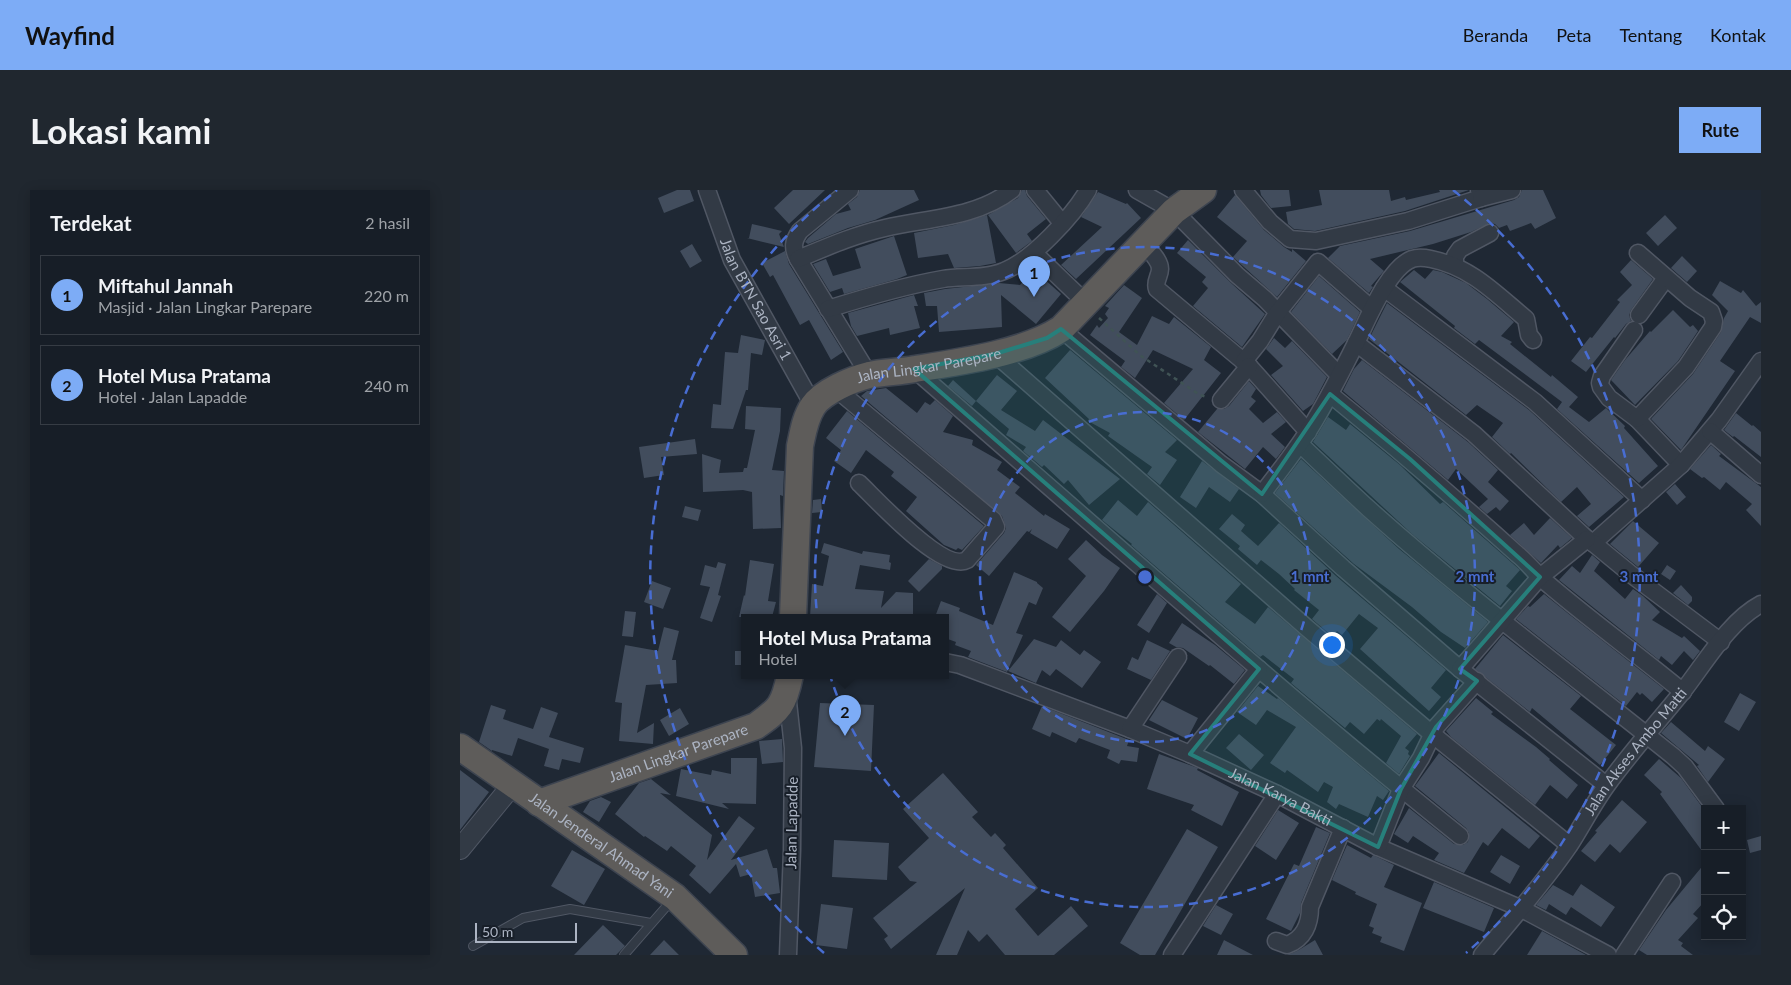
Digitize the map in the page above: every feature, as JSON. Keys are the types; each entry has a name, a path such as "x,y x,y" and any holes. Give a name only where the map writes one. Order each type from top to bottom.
{"highway":[{"name":"Jalan Lingkar Parepare","path":"813,404 835,388 868,375 914,369 995,354 1047,338 1061,328 1174,211 1203,190"},
{"path":"793,614 800,446 804,423 813,404"},
{"name":"Jalan Lingkar Parepare","path":"539,803 756,726 778,710 789,683"},
{"name":"Jalan Jenderal Ahmad Yani","path":"460,747 675,897 734,955"}],"street":[{"name":"Jalan BTN Sao Asri 1","path":"707,190 732,260 813,404"},
{"path":"850,190 800,231 795,238 793,247 798,259 868,375"},
{"path":"798,259 852,237 912,222 970,212 992,204 1012,190"},
{"path":"1035,190 1062,223"},
{"path":"828,309 888,290 943,279 1002,272 1034,253 1084,198 1088,190"},
{"path":"1137,190 1174,211 1278,312 1339,375"},
{"path":"1242,190 1270,222 1290,239 1316,241 1408,221 1480,194 1512,190"},
{"path":"1455,265 1455,256 1460,249 1490,233"},
{"path":"1144,244 1159,265 1160,271 1155,285 1157,289 1246,363 1304,438 1370,509 1502,621 1685,767 1713,805"},
{"path":"1034,253 1086,303"},
{"path":"1636,419 1686,367 1713,327 1714,320 1711,312 1690,298 1638,253"},
{"path":"1262,494 1304,438 1330,394 1372,308 1384,288 1402,266 1413,259 1426,258 1448,262 1469,272 1526,319 1529,335 1533,340"},
{"path":"1221,400 1278,312 1318,262 1372,308"},
{"path":"1666,278 1602,376 1600,383 1609,398 1636,419 1681,465"},
{"path":"1384,288 1535,402 1642,500"},
{"path":"1061,328 1221,464 1262,494 1343,568 1460,669 1606,786"},
{"path":"1356,343 1474,434 1590,541 1721,642"},
{"path":"995,354 1307,628 1432,734 1569,845"},
{"path":"1460,669 1540,577 1642,500 1681,465 1710,431 1761,361"},
{"path":"914,369 1259,669 1401,789 1460,836"},
{"path":"835,388 993,520 996,527 967,560 955,562 939,555 904,527 859,483"},
{"path":"1330,394 1424,471 1519,555 1540,577 1598,626 1638,655 1683,692"},
{"path":"1710,431 1761,476"},
{"name":"Jalan Akses Ambo Matti","path":"1482,955 1522,909 1569,845 1606,786 1683,692 1721,642 1750,610 1761,604"},
{"path":"1130,729 1178,657"},
{"name":"Jalan Karya Bakti","path":"949,663 960,665 1130,729 1190,754 1277,794 1378,847 1522,909 1608,955"},
{"path":"1190,754 1259,669"},
{"path":"1378,847 1401,789 1421,758 1432,734 1440,722 1477,681"},
{"name":"Jalan Lapadde","path":"788,955 794,748 789,683"},
{"path":"460,849 514,784"},
{"path":"1172,955 1277,794"},
{"path":"1276,941 1287,945 1295,942 1306,931 1310,907 1343,828"},
{"path":"1624,955 1672,882"}],"lane":[{"path":"624,955 675,897"},
{"path":"473,946 523,918 570,909 650,924"}],"path":[{"path":"1086,303 1092,311 1141,356 1200,394 1221,400"}],"highlighted area":[{"path":"1061,329 1262,494 1330,394 1410,459 1540,577 1460,669 1477,681 1436,727 1401,789 1378,847 1190,754 1259,669 914,369 995,354 1047,338"}],"building":[{"path":"677,190 690,190 694,201 664,213 658,198"},
{"path":"793,190 825,190 789,224 774,208"},
{"path":"860,190 914,190 919,200 875,220 848,228 808,244 805,242 836,214 851,210 848,204 857,197"},
{"path":"1022,190 1025,190 1027,196 1046,219 1027,234 1032,241 1016,253 988,215 1018,198"},
{"path":"1260,190 1289,190 1291,206 1271,208 1261,195"},
{"path":"1319,190 1389,190 1391,201 1405,197 1406,200 1440,192 1439,190 1469,190 1405,211 1315,231 1294,229 1288,224 1286,212 1322,205"},
{"path":"1522,190 1543,190 1556,218 1535,229 1531,223 1510,231 1507,225 1499,228 1495,224 1490,223 1471,232 1433,244 1370,259 1384,271 1371,286 1373,287 1369,293 1328,258 1340,246 1410,231 1514,200 1519,197"},
{"path":"1098,192 1127,203 1141,218 1076,279 1061,265 1102,227 1081,217"},
{"path":"1235,195 1264,230 1284,247 1292,252 1292,249 1306,261 1277,297 1233,257 1247,241 1217,217"},
{"path":"987,215 996,263 954,268 948,254 918,258 914,233 954,225"},
{"path":"1665,215 1677,228 1658,246 1646,233"},
{"path":"752,224 782,231 779,234 784,247 747,238 749,238"},
{"path":"894,236 907,275 897,279 844,294 842,288 830,292 813,264 826,259 833,276 861,268 855,249"},
{"path":"1188,240 1265,314 1242,347 1193,306 1208,288 1202,282 1206,277 1177,253"},
{"path":"692,244 702,261 690,268 680,251"},
{"path":"785,251 789,264 843,352 831,360 809,320 800,325 773,275 770,277 762,263"},
{"path":"1682,256 1697,271 1687,282 1671,268"},
{"path":"1631,260 1653,279 1631,310 1629,315 1631,321 1614,337 1586,372 1571,361 1620,302 1617,300 1632,285 1620,272"},
{"path":"1034,270 1061,294 1036,324 1001,295 1002,327 939,332 937,306 926,306 924,293 999,283 1020,285"},
{"path":"1414,270 1425,279 1433,270 1442,272 1466,283 1487,299 1514,322 1501,336 1512,342 1510,344 1578,397 1569,407 1589,422 1606,408 1625,426 1624,428 1658,466 1639,483 1557,409 1562,402 1479,340 1475,344 1400,282"},
{"path":"1319,276 1360,312 1347,340 1332,354 1291,312"},
{"path":"1720,281 1741,293 1743,290 1756,306 1761,302 1761,323 1750,317 1720,361 1735,371 1681,450 1651,419 1693,374 1721,332 1724,318 1728,311 1712,295"},
{"path":"1124,285 1142,298 1119,332 1137,345 1152,316 1169,324 1174,317 1211,347 1204,360 1221,373 1184,420 1164,403 1193,369 1153,350 1135,378 1121,367 1125,361 1090,335 1097,325 1099,328 1108,318 1105,314 1109,308 1105,306"},
{"path":"914,295 918,306 914,306 920,328 890,335 889,328 857,336 851,326 848,313"},
{"path":"1387,303 1529,410 1624,497 1589,527 1577,516 1591,504 1577,487 1561,502 1492,437 1503,423 1477,405 1466,415 1369,339"},
{"path":"1673,310 1690,327 1693,325 1698,331 1678,361 1635,405 1611,380 1625,360 1650,331"},
{"path":"741,335 765,340 762,355 751,353 748,390 746,390 733,429 711,428 713,404 721,405 725,352 738,353"},
{"path":"1274,338 1285,348 1292,341 1327,377 1313,404 1303,411 1271,375 1283,366 1266,349"},
{"path":"1070,350 1177,440 1165,452 1177,460 1160,485 1147,474 1152,467 1108,436 1110,433 1088,421 1089,419 1045,378"},
{"path":"1362,360 1468,442 1498,470 1488,482 1509,501 1500,511 1496,507 1487,514 1479,507 1488,499 1456,469 1448,480 1343,391 1354,369"},
{"path":"997,375 1017,391 1001,410 1035,431 1043,420 1120,479 1089,505 1068,480 1064,484 1044,465 1042,467 1023,451 1026,447 1006,435 1009,429 976,401"},
{"path":"953,380 976,401 972,406 948,386"},
{"path":"1249,381 1256,389 1251,397 1256,401 1249,409 1263,423 1277,412 1286,422 1271,434 1285,447 1276,459 1263,447 1245,469 1198,432 1217,409 1224,409 1229,406"},
{"path":"886,388 917,413 925,402 930,405 935,400 953,416 943,432 973,440 972,445 1002,462 997,470 1020,487 1015,493 1044,516 1045,514 1070,529 1057,549 1030,533 1032,529 1029,532 1027,531 989,576 976,565 1004,533 1006,528 1002,516 861,396 867,391"},
{"path":"746,406 781,408 780,431 772,470 784,471 783,496 780,495 781,528 753,529 752,492 743,490 703,492 702,454 721,460 719,473 743,472 744,468 747,468 755,430 745,429"},
{"path":"847,411 984,526 962,550 958,548 956,550 944,545 906,511 917,497 891,476 894,472 866,450 851,473 834,461 841,450 826,438"},
{"path":"1736,413 1761,432 1761,457 1724,430"},
{"path":"1328,417 1346,430 1350,424 1400,465 1440,504 1443,502 1520,570 1506,586 1512,591 1500,606 1412,534 1313,442"},
{"path":"695,439 697,454 661,457 664,475 644,478 639,447"},
{"path":"1711,445 1721,454 1719,456 1761,487 1761,526 1746,510 1752,504 1726,482 1720,490 1690,469"},
{"path":"1301,459 1399,549 1488,622 1465,648 1441,632 1412,607 1354,564 1275,493"},
{"path":"1202,461 1239,489 1230,502 1209,487 1196,508 1180,497"},
{"path":"1675,484 1686,497 1677,505 1666,492"},
{"path":"821,499 822,512 812,513 813,500"},
{"path":"1118,500 1137,516 1148,502 1241,584 1225,602 1255,624 1268,607 1417,734 1405,748 1409,751 1408,754 1410,756 1399,774 1386,763 1401,736 1381,719 1380,721 1377,719 1364,734 1350,722 1345,728 1328,714 1291,683 1294,679 1263,655 1260,657 1132,544 1102,520"},
{"path":"685,506 701,510 698,521 682,517"},
{"path":"1232,514 1245,525 1241,531 1258,546 1279,523 1336,576 1446,670 1431,688 1441,697 1429,711 1360,649 1378,628 1359,614 1342,635 1337,631 1333,637 1312,619 1319,610 1261,560 1257,565 1238,549 1240,546 1219,529"},
{"path":"1550,518 1572,538 1560,548 1558,545 1541,563 1510,535 1524,523 1534,535"},
{"path":"1633,521 1659,543 1638,567 1610,544"},
{"path":"1086,540 1120,568 1104,591 1070,632 1052,617 1086,576 1068,559"},
{"path":"824,543 862,554 863,551 890,555 890,570 860,565 855,589 884,591 881,608 896,592 913,593 913,614 810,614 812,584 823,586 829,556 821,553"},
{"path":"1592,555 1600,562 1594,571 1625,599 1633,589 1660,612 1652,620 1682,638 1684,636 1700,651 1693,660 1684,651 1672,665 1661,656 1659,660 1559,580 1572,566 1580,573"},
{"path":"929,559 942,566 942,569 919,592 908,581"},
{"path":"750,560 774,564 768,601 776,602 773,614 741,614 741,617 739,617 745,596"},
{"path":"718,562 726,564 718,595 721,596 712,622 700,618 710,587 700,585 705,565 716,568"},
{"path":"1667,565 1676,571 1670,580 1661,574"},
{"path":"1014,572 1037,582 1043,588 1036,605 1029,602 1016,633 1023,635 1007,672 968,657 971,651 955,645 956,642 949,639 949,614 936,614 941,601 960,608 959,611 993,625"},
{"path":"652,581 671,588 663,609 644,602"},
{"path":"1681,585 1692,597 1692,601 1688,605 1673,593"},
{"path":"1157,594 1167,603 1149,633 1137,625"},
{"path":"1544,594 1664,689 1652,702 1642,693 1640,695 1637,692 1626,706 1516,619 1528,606 1530,607"},
{"path":"625,611 636,612 633,637 622,636"},
{"path":"1182,623 1215,645 1245,670 1234,684 1210,665 1183,648 1169,643"},
{"path":"664,627 679,631 672,660 676,660 677,683 646,685 637,733 654,723 653,744 619,741 622,703 615,702 625,645 658,651"},
{"path":"1503,635 1581,696 1570,709 1616,745 1600,765 1532,708 1530,712 1475,669"},
{"path":"1034,639 1056,647 1061,640 1080,655 1084,650 1101,662 1082,688 1056,669 1050,676 1042,670 1036,683 1008,671"},
{"path":"1147,640 1170,651 1151,680 1127,669 1132,657 1138,660"},
{"path":"735,651 741,651 741,665 735,665"},
{"path":"1258,686 1278,698 1389,791 1383,800 1377,796 1368,817 1339,804 1336,809 1327,802 1333,787 1324,782 1318,792 1287,770 1285,773 1270,763 1296,727 1267,710 1256,725 1237,712"},
{"path":"1740,693 1756,702 1739,731 1724,722"},
{"path":"1476,698 1493,712 1491,714 1536,747 1578,785 1567,799 1550,785 1535,805 1451,737 1446,731"},
{"path":"1162,700 1198,718 1187,739 1149,720"},
{"path":"820,703 874,705 871,771 814,767"},
{"path":"491,705 506,710 503,719 533,729 541,707 558,713 549,737 584,748 580,763 562,759 559,770 544,766 549,749 518,738 512,756 492,751 479,742"},
{"path":"1042,706 1129,740 1127,746 1139,748 1137,762 1121,760 1119,764 1107,758 1110,750 1079,738 1076,743 1052,732 1050,737 1032,729"},
{"path":"680,708 689,724 669,736 660,720"},
{"path":"1671,722 1705,751 1708,746 1725,759 1708,782 1697,766 1699,765 1661,733"},
{"path":"1239,734 1264,755 1251,770 1226,748"},
{"path":"782,739 783,762 762,764 759,741"},
{"path":"1439,753 1540,836 1529,849 1502,828 1488,846 1483,842 1464,873 1434,860 1439,853 1413,836 1408,843 1394,834 1409,808 1454,844 1463,845 1468,842 1469,833 1466,828 1415,786"},
{"path":"1159,754 1198,768 1197,770 1239,792 1222,826 1191,810 1194,805 1147,789"},
{"path":"731,758 757,758 756,804 722,803 729,809 676,796 681,769 711,775 712,770 731,774"},
{"path":"1659,759 1681,778 1701,806 1701,850 1660,794 1662,792 1644,775"},
{"path":"460,770 489,792 460,830"},
{"path":"943,773 978,812 972,817 991,837 995,833 1006,845 1003,848 1038,888 1015,909 1038,936 1071,906 1088,926 1054,955 1005,955 987,934 979,942 968,930 957,955 936,955 965,888 891,949 884,939 888,936 873,918 917,882 910,881 898,867 929,838 903,809"},
{"path":"651,779 671,795 660,793 712,835 707,860 739,816 755,828 731,860 767,849 773,868 777,868 780,893 755,897 751,874 740,877 736,864 710,894 689,875 696,866 671,846 667,851 644,837 615,814 639,783"},
{"path":"601,797 611,802 599,822 583,812 590,801"},
{"path":"1622,800 1647,822 1620,853 1610,844 1595,862 1581,851 1597,832 1595,831"},
{"path":"1278,810 1299,823 1276,860 1255,846"},
{"path":"1316,827 1330,833 1301,903 1300,913 1291,931 1266,919 1294,864 1299,866"},
{"path":"1187,829 1218,847 1155,955 1140,955 1120,943"},
{"path":"1761,836 1761,850 1750,853 1747,840"},
{"path":"834,840 889,843 887,880 832,877"},
{"path":"1347,845 1371,858 1373,855 1394,865 1384,887 1422,903 1404,951 1380,942 1382,937 1372,933 1374,928 1369,926 1377,904 1355,894 1356,892 1332,880"},
{"path":"572,850 605,869 584,905 551,886"},
{"path":"1501,855 1520,866 1510,884 1490,872"},
{"path":"1701,868 1701,905 1693,914 1698,918 1678,940 1683,943 1681,946 1693,955 1647,955 1639,950 1666,910"},
{"path":"1434,882 1494,908 1484,932 1423,908"},
{"path":"1581,884 1615,907 1601,927 1571,907 1566,915 1549,904 1546,910 1536,905 1553,885 1573,896"},
{"path":"821,904 853,908 847,949 816,945"},
{"path":"1216,905 1233,914 1221,935 1203,926"},
{"path":"603,925 625,946 616,955 574,955"},
{"path":"1542,931 1586,955 1527,955"},
{"path":"664,940 679,955 650,955"},
{"path":"1224,940 1253,955 1217,955"},
{"path":"1315,940 1323,955 1287,955 1297,951"}],"place":[{"name":"Miftahul Jannah","path":"1034,297"},
{"name":"Hotel Musa Pratama","path":"845,736"}]}
